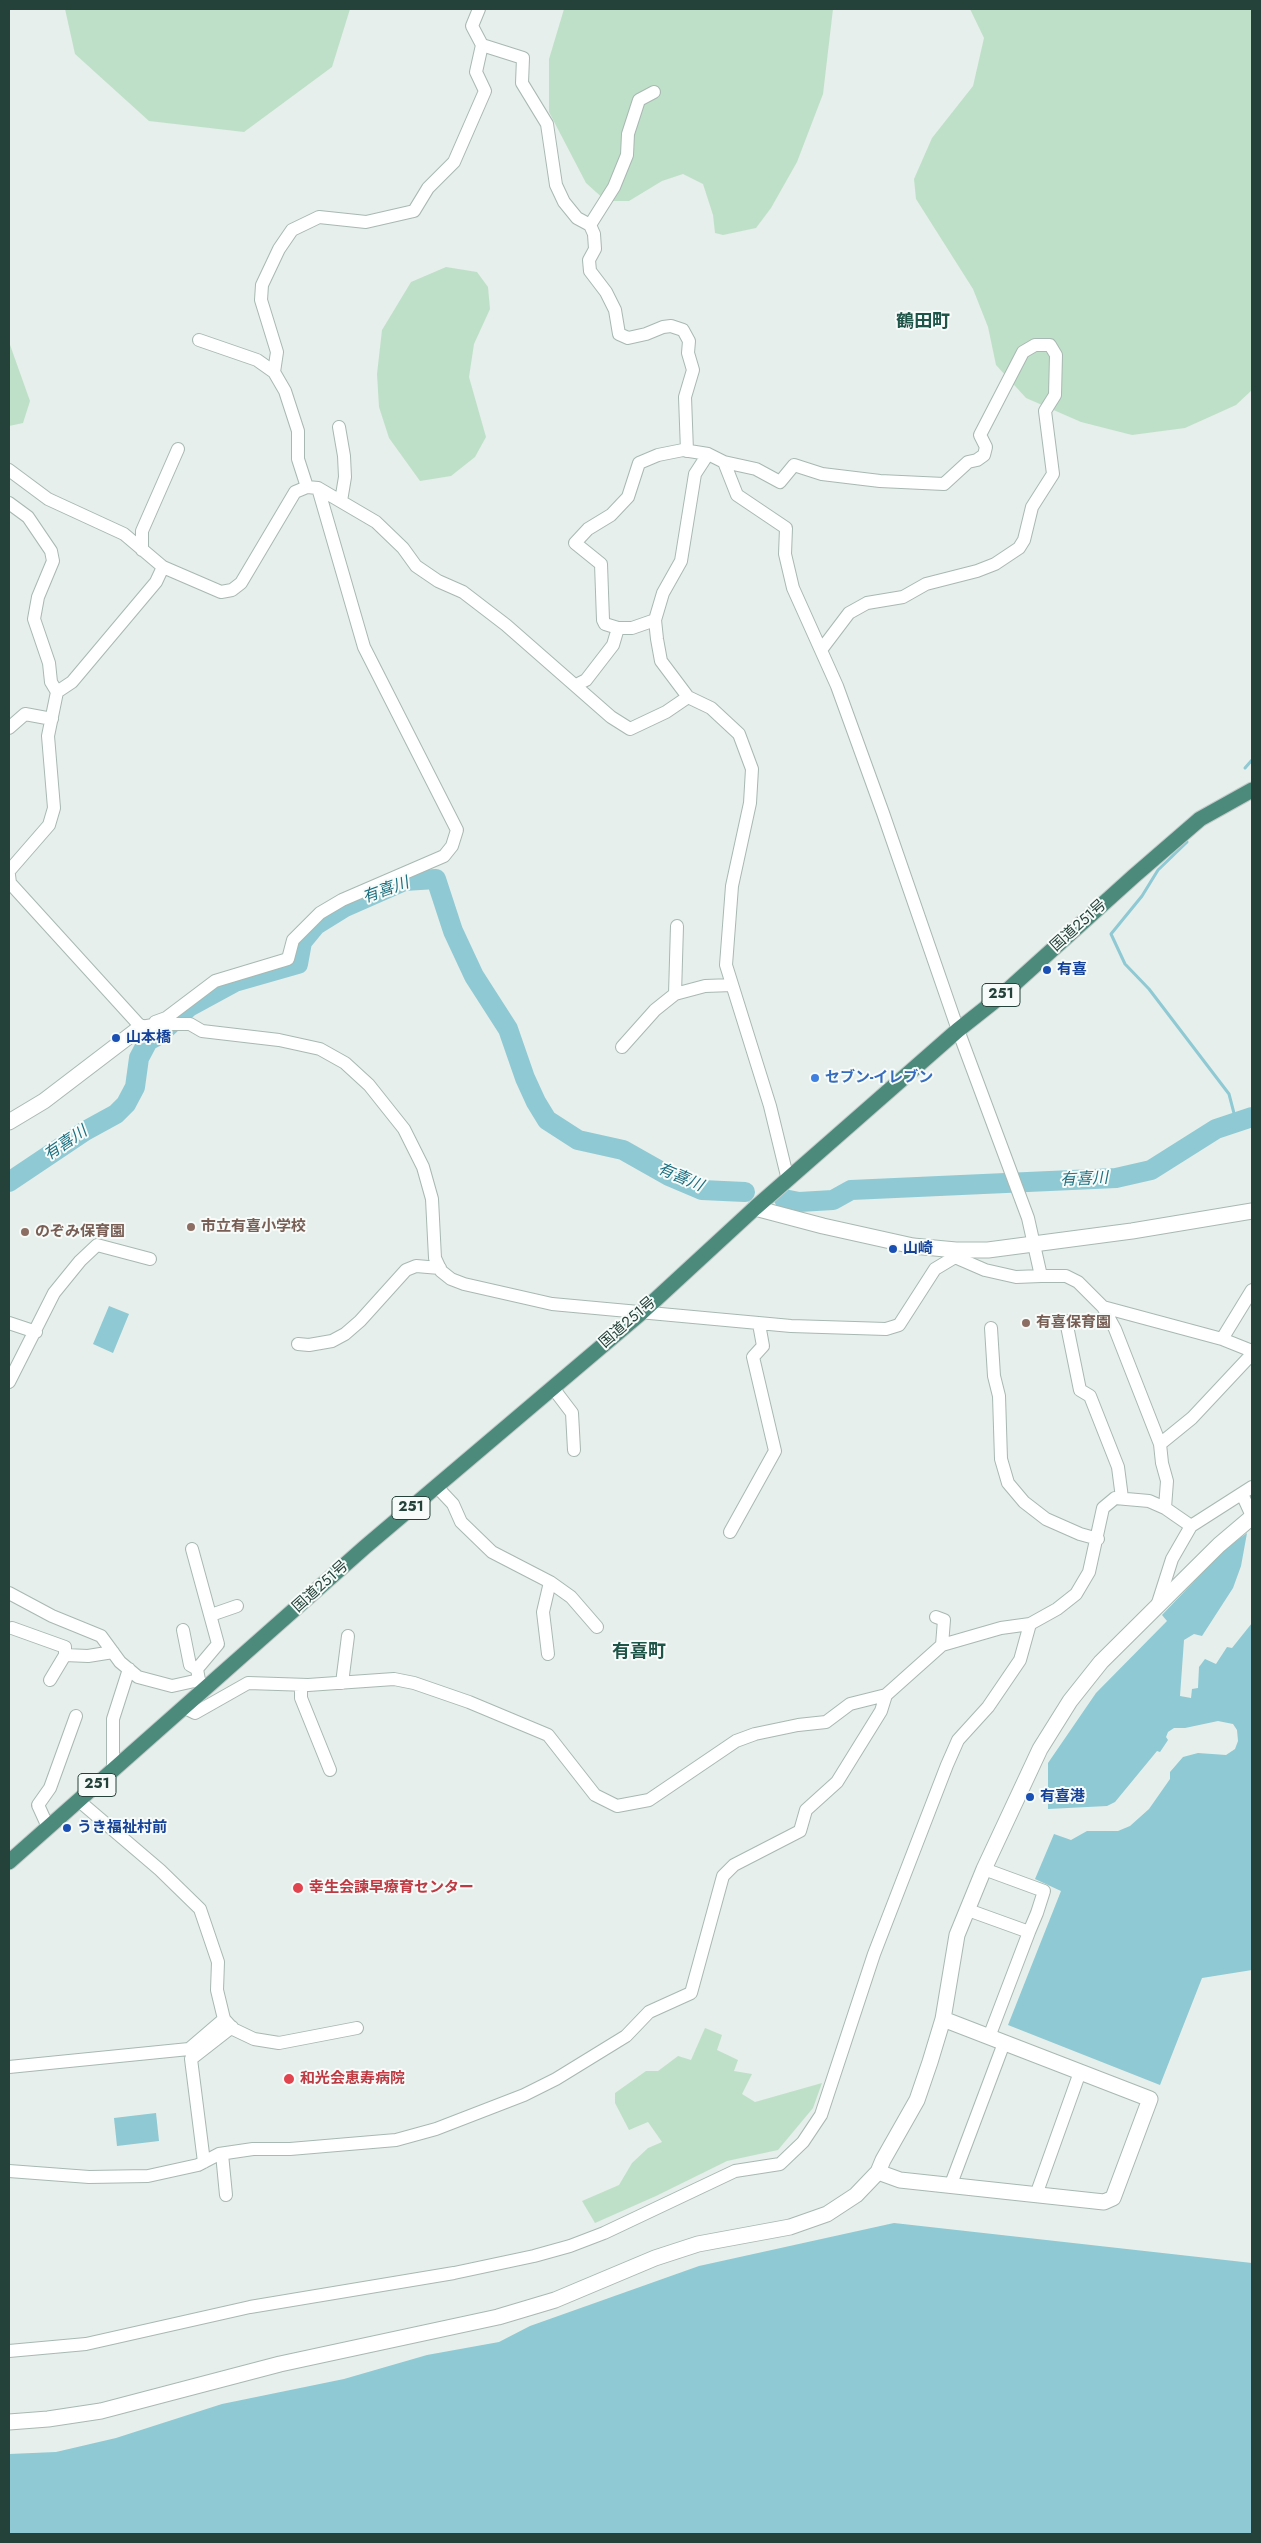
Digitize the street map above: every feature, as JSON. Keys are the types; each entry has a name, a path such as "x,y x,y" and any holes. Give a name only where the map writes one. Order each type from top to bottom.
{"highway":[{"name":"国道251号","path":"9,1862 185,1708 201,1679 437,1487 641,1313 755,1208 958,1030 1001,996 1200,819 1252,790"}],"street":[{"path":"274,372 278,352 261,300 262,285 278,249 292,230 319,217 366,222 414,210 428,188 454,162 485,91 476,72 482,45 472,26 479,9"},
{"path":"482,45 523,58 522,83 547,124 556,185 564,202 577,218 590,225 594,234 595,249 589,260 590,271 606,292 615,310 619,334 628,338 671,326 683,330 689,341 688,353 693,370 685,397 687,451"},
{"path":"590,225 614,187 627,155 628,134 639,100 654,92"},
{"path":"9,1122 44,1101 142,1028 166,1018 215,981 288,959 293,940 320,913 342,900 444,856 452,846 458,830 364,647 312,487 298,459 298,430 285,391 274,372 257,360 199,340"},
{"path":"655,620 632,628 618,628 605,624 603,620 601,564 575,543 588,529 611,515 628,497 639,463 658,455 687,451 708,454 724,462 756,469 780,482 794,465 822,474 880,481 944,484 968,462 977,460 984,455 986,447 980,435 1023,352 1035,345 1050,345 1056,355 1055,396 1045,411 1052,474 1032,506 1024,540 1019,548 995,564 977,571 926,584 903,597 867,604 849,613 821,650"},
{"path":"339,427 344,456 345,477 341,501"},
{"path":"142,550 142,531 178,449"},
{"path":"708,454 695,474 681,561 662,593 655,620 661,661 688,697 712,708 739,734 752,769 750,803 734,876 729,912 726,965 770,1106 788,1180"},
{"path":"724,462 737,496 786,528 785,554 793,588 837,686 874,785 958,1030 1028,1218 1041,1276"},
{"path":"9,470 48,499 124,534 163,567 221,592 232,590 240,583 295,492 312,487 341,501 376,522 403,548 416,566 438,581 463,592 506,625 611,717 630,729 666,712 688,697"},
{"path":"9,504 28,517 51,551 53,561 38,598 34,619 49,663 51,682 57,692 48,736 54,808 49,825 9,869"},
{"path":"57,692 72,682 156,582 163,567"},
{"path":"576,685 586,680 613,644 618,628"},
{"path":"9,728 25,714 52,720"},
{"path":"9,875 10,883 142,1028"},
{"path":"674,994 677,926"},
{"path":"622,1047 655,1010 674,994 705,986 732,985"},
{"path":"142,1028 159,1024 190,1024 202,1030 233,1032 320,1049 345,1063 369,1085 404,1129 423,1166 432,1199 435,1258 440,1268 451,1279 464,1284 552,1304 759,1324 842,1330 886,1329 899,1325 935,1269 956,1254"},
{"path":"755,1208 823,1226 956,1254 1132,1231 1252,1211"},
{"path":"9,1382 36,1332 54,1293 80,1261 97,1246 150,1259"},
{"path":"956,1254 985,1270 1016,1277 1072,1278 1103,1307 1115,1329 1160,1444 1167,1481 1165,1508"},
{"path":"298,1344 332,1341 345,1334 360,1321 406,1270 416,1266 440,1268"},
{"path":"1222,1339 1252,1290"},
{"path":"1103,1307 1222,1339 1252,1353 1192,1418 1160,1444"},
{"path":"1066,1321 1080,1390 1090,1396 1118,1467 1122,1498"},
{"path":"9,1323 36,1332"},
{"path":"730,1532 775,1451 753,1357 763,1346 759,1324"},
{"path":"991,1328 994,1376 999,1396 1001,1459 1008,1483 1024,1502 1046,1519 1080,1534 1098,1539"},
{"path":"553,1388 572,1413 574,1450"},
{"path":"437,1487 453,1504 461,1522 492,1552 550,1582 571,1597 597,1627"},
{"path":"9,2422 48,2419 101,2411 280,2364 498,2317 555,2300 655,2258 698,2244 790,2227 827,2214 856,2195 878,2172 917,2100 943,2019 958,1935 984,1869 1040,1749 1070,1701 1100,1662 1220,1545 1252,1517 1247,1490 1191,1526 1172,1559 1157,1606"},
{"path":"185,1708 194,1713 248,1683 301,1685 400,1680 469,1702 548,1735 595,1795 617,1806 649,1800 736,1741 755,1734 798,1725 826,1722 850,1704 886,1695 942,1646 1001,1628 1030,1624 1057,1609 1076,1594 1089,1572 1104,1508 1115,1498 1149,1501 1165,1508 1191,1526"},
{"path":"192,1549 218,1644 201,1679"},
{"path":"548,1654 544,1612 550,1582"},
{"path":"9,1593 52,1616 101,1636 113,1652 138,1677 172,1686 201,1679"},
{"path":"211,1615 238,1606"},
{"path":"936,1617 944,1620 942,1646"},
{"path":"9,2350 86,2344 250,2307 454,2273 534,2256 570,2246 604,2233 735,2171 780,2164 803,2142 821,2115 874,1954 947,1764 958,1740 988,1707 1020,1660 1030,1624"},
{"path":"12,1628 65,1647 65,1655 50,1680"},
{"path":"183,1630 190,1665 201,1679"},
{"path":"342,1683 348,1636"},
{"path":"65,1655 88,1656 113,1652"},
{"path":"113,1770 114,1719 129,1669"},
{"path":"301,1685 301,1698 330,1770"},
{"path":"9,2171 89,2177 148,2176 204,2162 222,2154 253,2149 290,2149 396,2140 436,2129 524,2095 556,2079 626,2036 649,2012 691,1993 723,1876 734,1865 800,1831 806,1810 837,1782 881,1711 886,1695"},
{"path":"48,1827 38,1805 50,1788 76,1716"},
{"path":"78,1800 160,1870 200,1909 218,1962 217,1990 228,2023 254,2039 279,2043 357,2028"},
{"path":"984,1869 1044,1891 989,2037"},
{"path":"968,1910 1029,1932"},
{"path":"878,2172 900,2180 1104,2202 1113,2198 1150,2098 943,2019"},
{"path":"204,2162 191,2059 228,2023"},
{"path":"9,2067 189,2049 228,2023"},
{"path":"951,2184 1004,2043"},
{"path":"1036,2194 1080,2072"},
{"path":"222,2154 226,2195"}],"green space":[{"path":"65,9 350,9 332,67 244,132 149,121 75,54"},
{"path":"564,9 833,9 823,94 797,162 771,208 756,228 723,235 715,233 713,215 703,184 683,174 662,181 629,201 606,201 586,183 549,112 549,59"},
{"path":"970,9 1252,9 1252,390 1236,405 1185,428 1132,435 1081,422 1026,398 996,365 988,327 973,289 916,199 914,179 932,138 973,86 984,38"},
{"path":"446,267 477,272 488,287 490,309 474,344 469,377 486,437 475,457 451,476 420,481 389,438 379,407 377,374 382,330 411,282"},
{"path":"9,342 30,401 23,423 9,426"},
{"path":"705,2028 722,2035 717,2050 738,2060 734,2071 752,2074 742,2094 755,2102 822,2083 813,2108 778,2150 727,2161 595,2223 582,2201 619,2185 632,2163 648,2148 662,2142 648,2122 629,2130 615,2103 615,2093 646,2071 658,2071 678,2056 691,2060"}],"water":[{"path":"109,1306 129,1314 113,1353 93,1344"},
{"path":"1247,1533 1241,1566 1233,1588 1202,1636 1194,1634 1184,1640 1180,1696 1191,1698 1192,1689 1198,1688 1199,1667 1205,1659 1216,1664 1227,1647 1232,1648 1252,1623 1252,1970 1202,1978 1160,2085 1008,2025 1061,1891 1035,1879 1054,1834 1071,1840 1087,1831 1118,1831 1130,1826 1149,1809 1170,1779 1170,1772 1183,1757 1198,1753 1226,1755 1235,1749 1238,1741 1237,1730 1233,1724 1218,1721 1185,1728 1174,1728 1168,1732 1166,1737 1168,1740 1160,1752 1157,1751 1115,1802 1107,1806 1048,1809 1048,1763 1096,1693 1167,1621 1162,1615 1225,1549"},
{"path":"156,2113 159,2141 117,2146 114,2118"},
{"path":"894,2223 1252,2263 1252,2534 9,2534 9,2454 56,2452 116,2438 222,2404 344,2379 427,2355 499,2342 530,2326 699,2266"}],"waterway":[{"path":"1245,768 1252,760"},
{"path":"1187,842 1158,870 1142,896 1111,934 1125,964 1149,989 1229,1094 1236,1121"},
{"name":"有喜川","path":"9,1182 85,1131 116,1114 126,1104 135,1087 139,1058 148,1041 159,1035 189,1007 235,982 298,964 302,942 316,925 345,907 404,881 436,879 453,931 474,976 508,1029 525,1078 547,1120 578,1140 623,1150 669,1176 702,1190 745,1192"},
{"name":"有喜川","path":"784,1199 799,1202 833,1200 851,1190 1116,1178 1151,1170 1216,1129 1252,1117"}],"place":[{"name":"有喜","path":"1047,970"},
{"name":"山本橋","path":"116,1038"},
{"name":"セブン-イレブン","path":"815,1078"},
{"name":"市立有喜小学校","path":"191,1227"},
{"name":"のぞみ保育園","path":"25,1232"},
{"name":"山崎","path":"893,1249"},
{"name":"有喜保育園","path":"1026,1323"},
{"name":"有喜港","path":"1030,1797"},
{"name":"うき福祉村前","path":"67,1828"},
{"name":"幸生会諫早療育センター","path":"298,1888"},
{"name":"和光会恵寿病院","path":"289,2079"}],"district":[{"name":"鶴田町","path":"923,323"},
{"name":"有喜町","path":"639,1653"}]}
